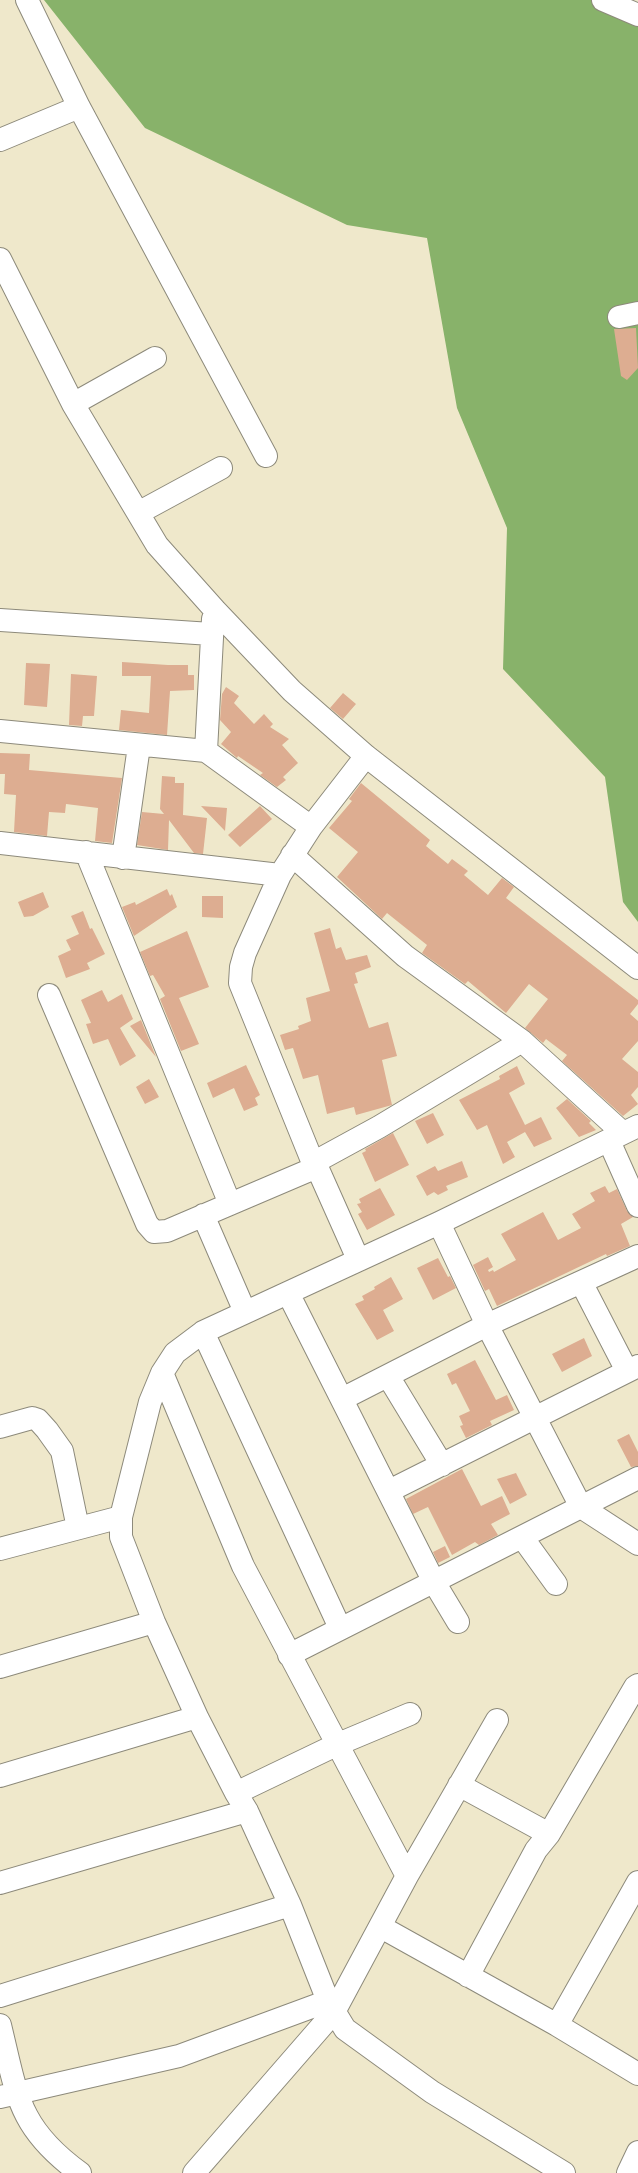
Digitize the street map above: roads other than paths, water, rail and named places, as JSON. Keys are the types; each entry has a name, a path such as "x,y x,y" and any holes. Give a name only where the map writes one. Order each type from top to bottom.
{"street":[{"path":"27,0 78,107 266,456"},
{"path":"603,0 638,15"},
{"path":"0,140 78,107"},
{"path":"0,259 73,404 157,545 215,610 292,691 366,756 638,968"},
{"path":"73,404 155,358"},
{"path":"138,512 221,468"},
{"path":"206,751 212,634 215,610"},
{"path":"0,620 212,634"},
{"path":"0,731 139,746 206,751 312,828"},
{"path":"123,858 139,746"},
{"path":"358,1259 315,1165 240,983 241,967 245,953 280,875 292,855 366,756"},
{"path":"0,843 280,875"},
{"path":"86,852 230,1204"},
{"path":"292,855 405,956 522,1041 623,1133 638,1206"},
{"path":"49,994 147,1224 154,1232 167,1231 315,1165 522,1041"},
{"path":"564,2173 432,2092 344,2029 331,2006 290,1905 247,1811 197,1717 154,1622 121,1537 121,1517 150,1402 162,1373 175,1353 203,1332 438,1223 623,1133"},
{"path":"203,1215 245,1312"},
{"path":"438,1223 486,1325 536,1417 581,1507 638,1544"},
{"path":"342,1399 486,1325 638,1256"},
{"path":"389,1491 633,1369 580,1282"},
{"path":"288,1293 434,1582 458,1622"},
{"path":"203,1332 340,1628"},
{"path":"162,1373 243,1566 336,1745 407,1876"},
{"path":"388,1376 442,1464"},
{"path":"0,1427 32,1418 38,1420 47,1430 62,1451 78,1528"},
{"path":"290,1655 340,1628 638,1478"},
{"path":"0,1549 121,1517"},
{"path":"522,1537 556,1584"},
{"path":"0,1667 154,1622"},
{"path":"468,1976 536,1850 549,1834 635,1687 638,1685"},
{"path":"236,1792 336,1745 410,1714"},
{"path":"0,1776 197,1717"},
{"path":"194,2173 331,2006 380,1927 407,1876 496,1720"},
{"path":"459,1785 549,1834"},
{"path":"0,1883 247,1811"},
{"path":"557,2025 638,1882"},
{"path":"0,1996 290,1905"},
{"path":"380,1927 557,2025 638,2074"},
{"path":"8,2096 179,2056 331,2006"},
{"path":"0,2025 8,2096 41,2140 56,2156 80,2173"}]}
